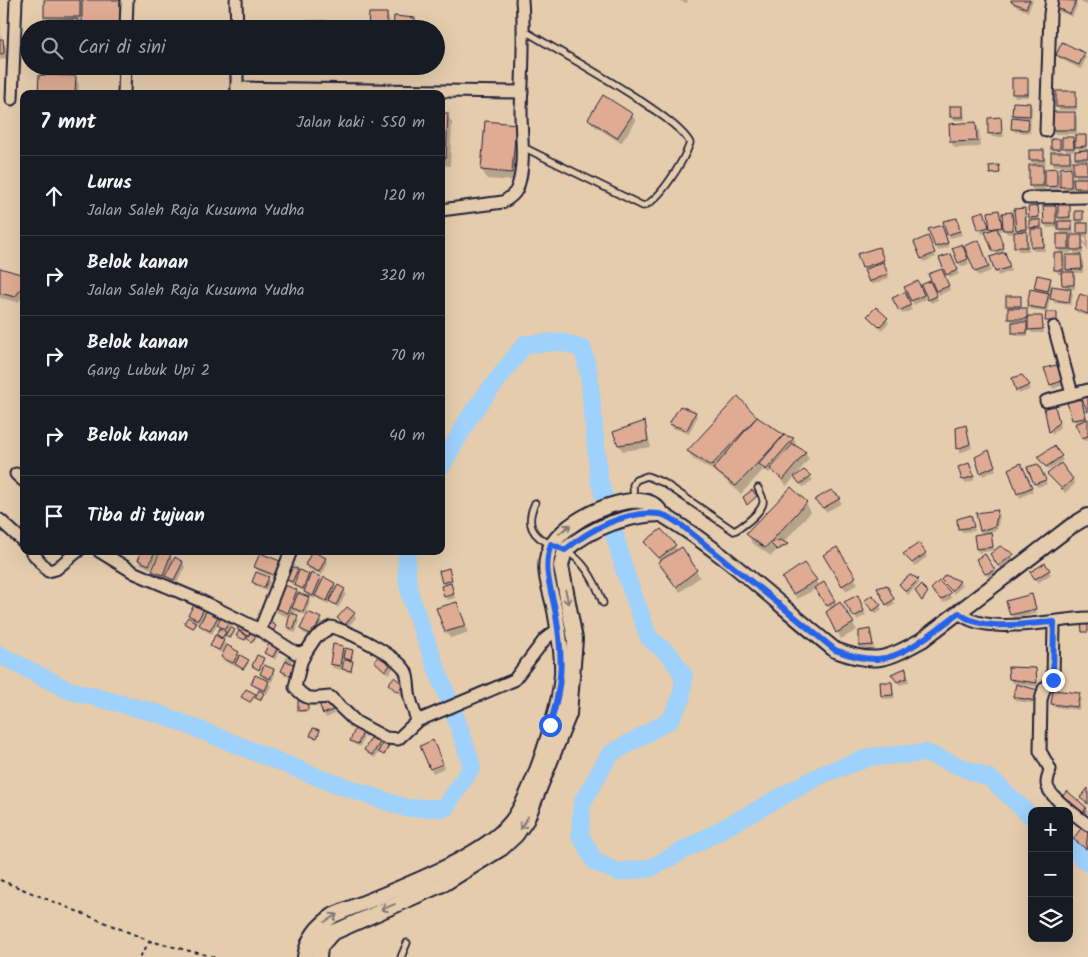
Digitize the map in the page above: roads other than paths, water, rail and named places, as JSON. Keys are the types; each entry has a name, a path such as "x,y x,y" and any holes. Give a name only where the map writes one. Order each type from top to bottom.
{"street":[{"path":"12,99 16,0"},
{"path":"127,20 128,0"},
{"path":"236,0 237,20"},
{"path":"445,210 494,204 512,196 517,187 523,147 522,92 525,31 522,0"},
{"path":"1046,131 1052,0"},
{"path":"124,90 125,75"},
{"path":"237,75 237,90"},
{"path":"445,92 522,92"},
{"path":"1028,198 1088,197"},
{"path":"1054,327 1072,394"},
{"path":"1046,401 1088,390"},
{"path":"305,957 313,932 334,915 462,858 499,835 512,821 524,800 536,771 560,694 562,672 558,629 546,564 551,544 563,530 582,517 620,504 634,502 653,504 661,514 702,542 835,650 857,658 878,660 899,653 922,640 1070,527 1088,516"},
{"path":"319,957 320,947 332,933 445,883 502,848 516,836 527,819 562,734 571,706 575,639 561,566 565,550 590,531 620,520 661,514"},
{"path":"0,520 20,538"},
{"path":"34,555 48,571 56,569 73,555"},
{"path":"106,555 135,573 201,601 260,630 296,653 306,652"},
{"path":"260,630 289,555"},
{"path":"959,613 967,619 994,625 1088,618"},
{"path":"1054,622 1055,671 1053,680 1044,689 1041,700 1040,751 1050,769 1046,782 1048,788 1088,825"},
{"path":"417,720 410,698 407,673 402,665 390,654 331,627 316,637 301,662 294,687 300,693 313,700 330,697 351,719 386,738 398,738 417,720 514,680 545,639 558,629"}],"lane":[{"path":"523,147 643,206 654,200 686,154 690,143 685,134 655,110 525,31"},
{"path":"634,502 633,485 636,480 647,476 664,483 734,531 760,510 763,504 758,488"},
{"path":"535,503 530,513 531,527 540,540 575,556 596,584 603,603"},
{"path":"401,957 407,942"}],"waterway":[{"path":"445,460 472,413 525,344 562,342 583,349 589,375 599,479 625,572 649,638 670,655 684,676 681,699 670,720 610,754 582,803 580,835 595,862 618,872 651,868 823,774 870,757 926,753 991,779 1028,813"},
{"path":"0,655 68,690 160,714 325,780 406,808 445,808 472,767 414,607 407,575 407,555"},
{"path":"1073,850 1088,863"}]}
